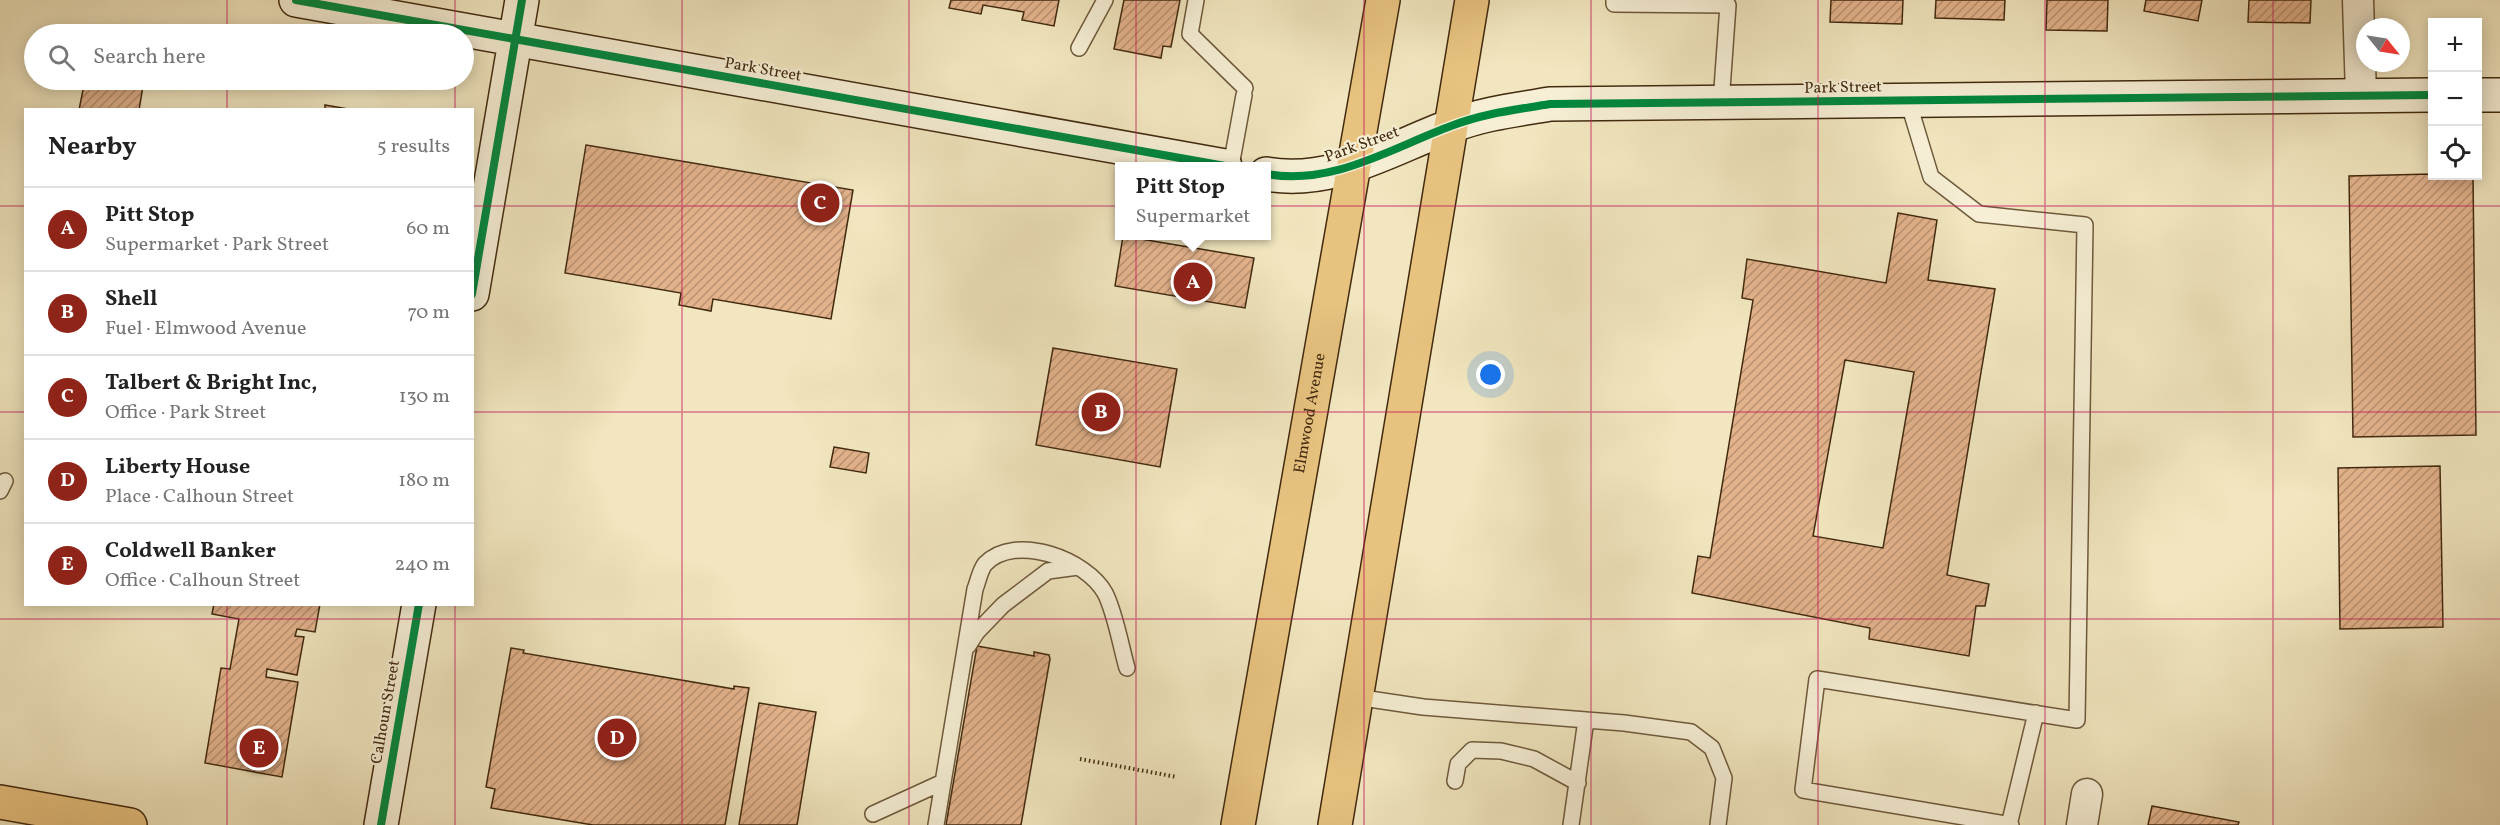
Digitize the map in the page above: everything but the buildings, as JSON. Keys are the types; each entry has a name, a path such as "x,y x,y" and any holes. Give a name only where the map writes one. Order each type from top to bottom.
{"main road":[{"name":"Elmwood Avenue","path":"1238,825 1383,0"},
{"path":"1335,825 1472,0"},
{"path":"0,802 130,825"}],"street":[{"name":"Park Street","path":"296,0 435,24"},
{"path":"474,282 522,0"},
{"path":"2358,0 2361,95"},
{"name":"Park Street","path":"474,31 1203,162"},
{"name":"Park Street","path":"1271,175 1315,176 1354,166 1452,125 1496,111 1550,105 2428,95"},
{"path":"2482,95 2500,95"},
{"name":"Calhoun Street","path":"381,825 419,606"},
{"path":"2082,825 2087,794"}],"lane":[{"path":"1079,48 1105,0"},
{"path":"1196,0 1190,34 1245,91 1232,162"},
{"path":"1614,0 1614,4 1729,2 1721,103"},
{"path":"1908,101 1931,177 1978,214 2085,225 2077,720 2036,713 1817,679 1803,790 2010,825 2036,713"},
{"path":"936,825 975,589 984,565 997,556 1012,551 1034,551 1061,558 1090,573 1105,594 1127,668"},
{"path":"965,651 977,632 1003,605 1048,571 1078,567"},
{"path":"1356,697 1423,707 1586,720 1691,732 1712,748 1724,778 1718,825"},
{"path":"1571,825 1586,720"},
{"path":"1455,781 1458,764 1472,750 1500,751 1534,759 1578,783"},
{"path":"873,814 943,782"}],"path":[{"path":"1080,759 1177,777"}],"cycle path":[{"path":"296,0 430,24"},
{"path":"474,282 522,0"},
{"path":"474,32 1203,162"},
{"path":"1271,174 1315,175 1338,170 1476,118 1550,104 2428,95"},
{"path":"381,825 419,606"}],"place":[{"name":"Talbert & Bright Inc,","path":"820,203"},
{"name":"Pitt Stop","path":"1193,282"},
{"name":"Shell","path":"1101,412"},
{"name":"Liberty House","path":"617,738"},
{"name":"Coldwell Banker","path":"259,748"}]}
